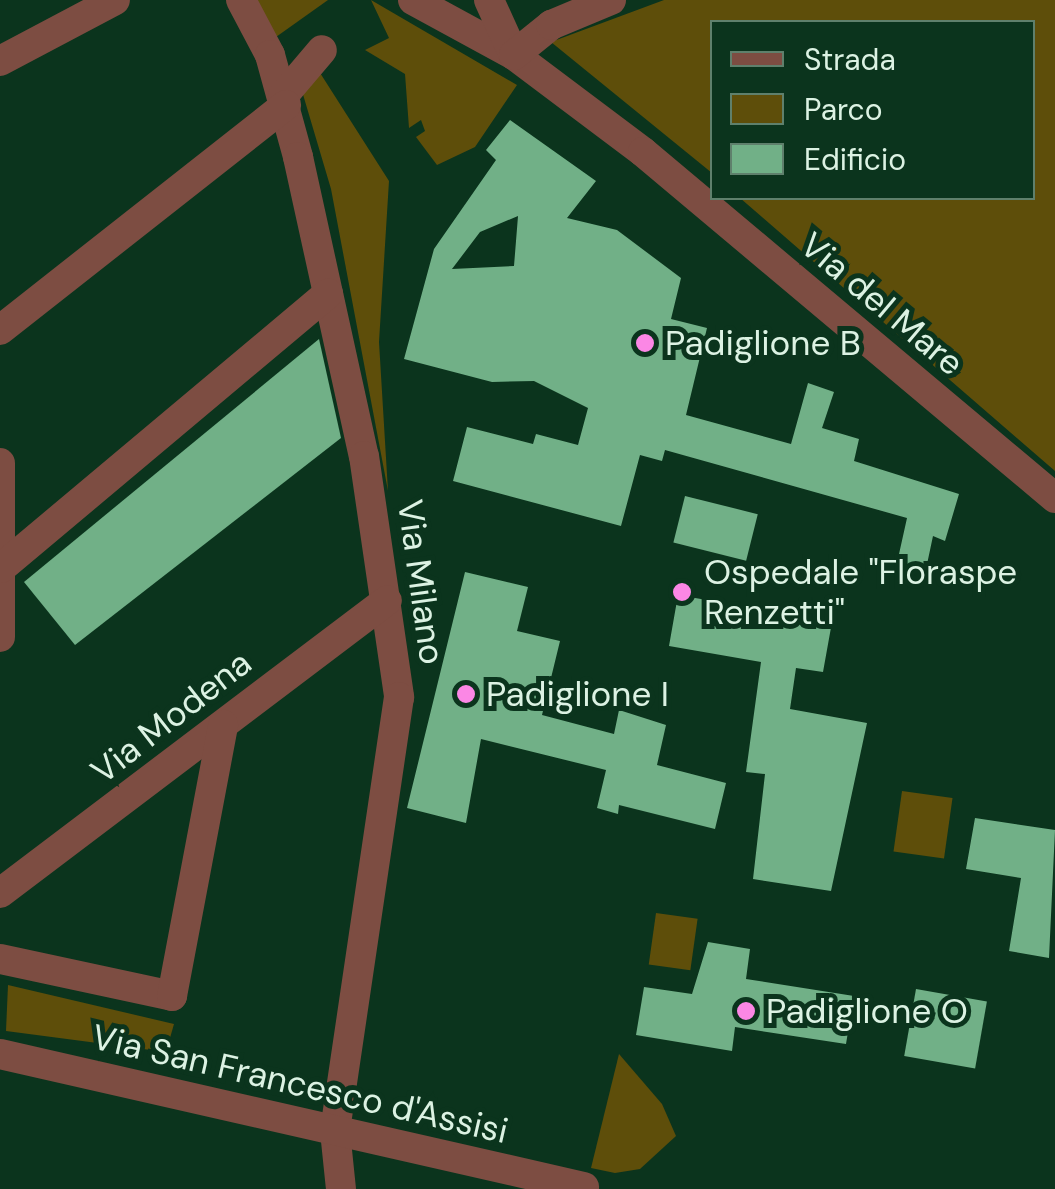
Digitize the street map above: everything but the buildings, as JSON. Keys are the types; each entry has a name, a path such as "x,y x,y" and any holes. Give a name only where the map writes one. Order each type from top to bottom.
{"street":[{"path":"0,61 114,0"},
{"name":"Via Milano","path":"241,0 284,101 328,294 387,600 399,698 335,1131 341,1189"},
{"name":"Via del Mare","path":"413,0 514,55 643,152 1055,498"},
{"path":"489,0 514,55 551,25 612,0"},
{"path":"0,330 284,101 322,50"},
{"path":"0,568 328,294"},
{"path":"0,463 0,637"},
{"name":"Via Modena","path":"0,894 387,600"},
{"path":"0,959 172,996 223,725"},
{"name":"Via San Francesco d'Assisi","path":"6,1055 584,1187"}],"green space":[{"path":"255,0 328,0 276,37"},
{"path":"371,0 517,85 475,147 437,165 416,137 425,131 421,120 409,128 405,74 365,50 389,38"},
{"path":"664,0 1055,0 1055,471 742,200 1035,200 1035,20 710,20 710,171 551,42"},
{"path":"315,65 389,181 379,342 388,491 331,189 299,81"},
{"path":"902,791 953,798 944,859 894,851"},
{"path":"656,913 698,919 690,970 649,964"},
{"path":"8,985 174,1024 166,1052 6,1031"},
{"path":"619,1054 662,1104 676,1136 640,1169 615,1173 591,1168"}],"place":[{"name":"Padiglione B","path":"645,343"},
{"name":"Ospedale \"Floraspe Renzetti\"","path":"682,592"},
{"name":"Padiglione I","path":"466,694"},
{"name":"Padiglione O","path":"746,1011"}]}
